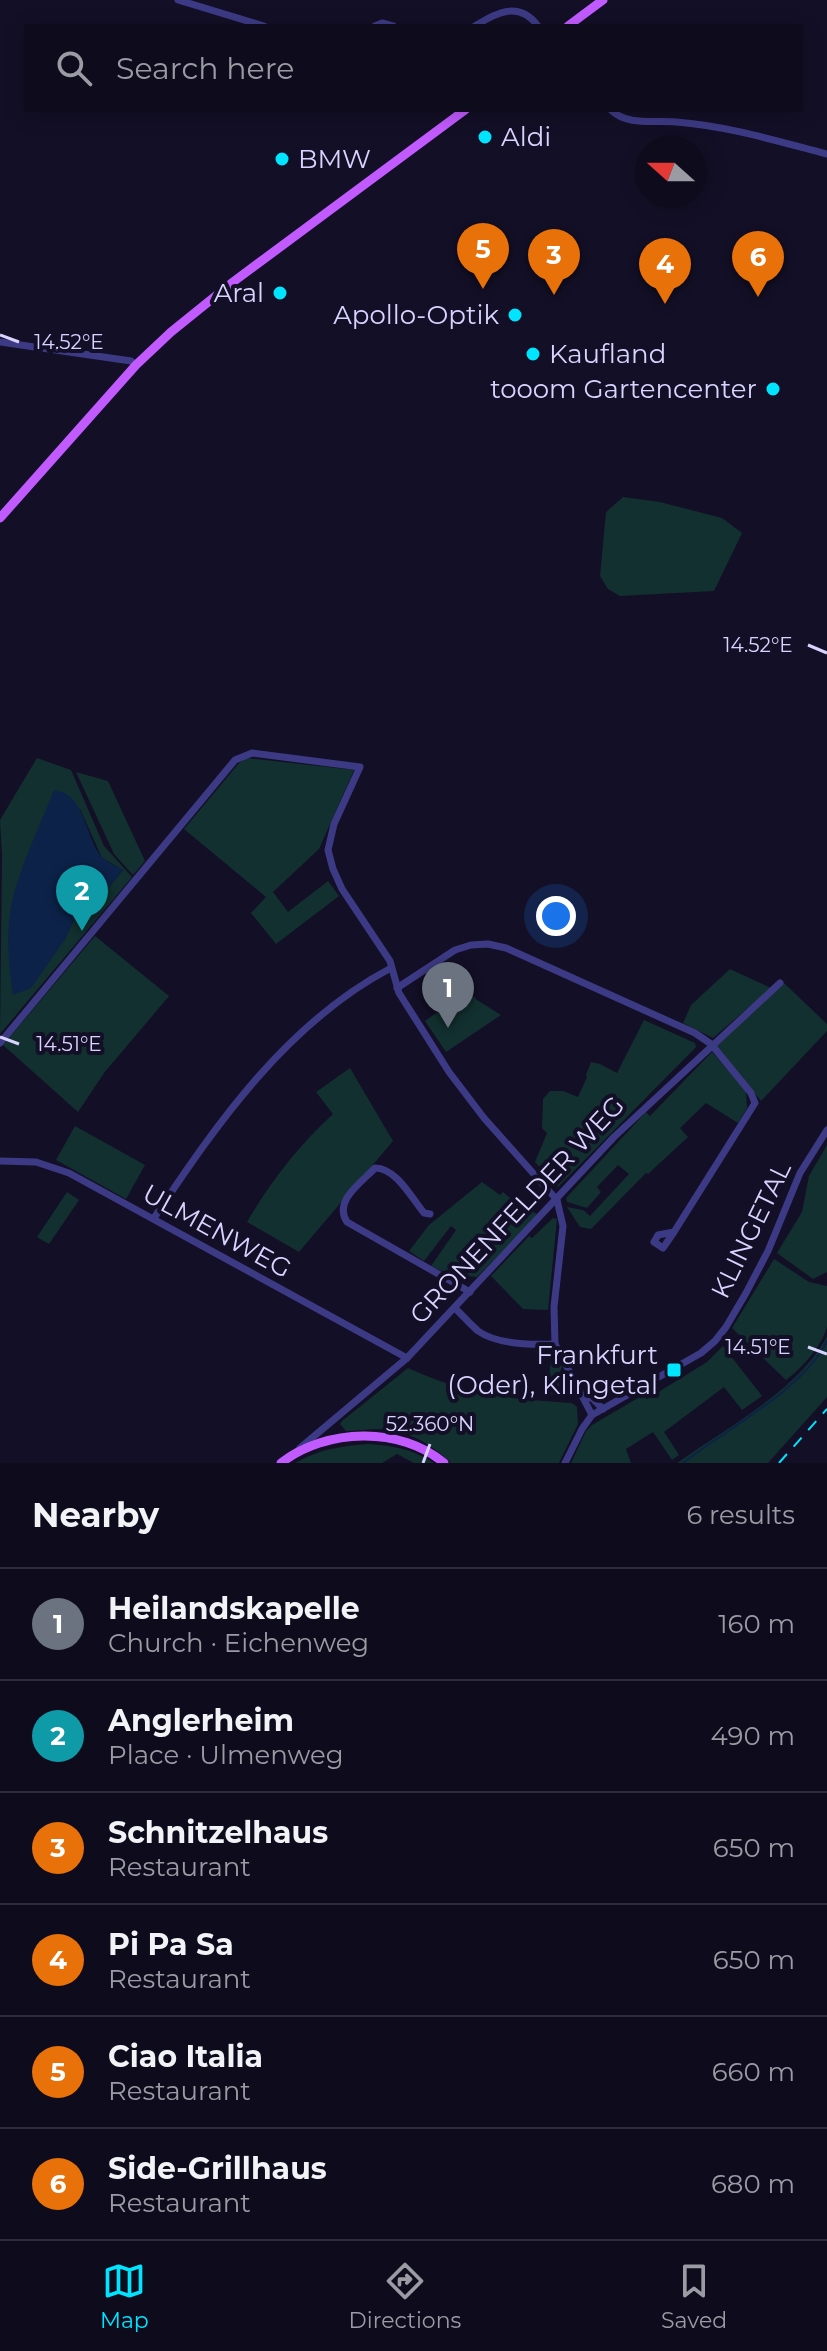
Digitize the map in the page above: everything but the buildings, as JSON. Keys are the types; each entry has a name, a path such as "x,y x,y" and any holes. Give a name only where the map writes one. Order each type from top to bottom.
{"main road":[{"path":"571,24 603,0"},
{"path":"581,24 613,0"},
{"path":"0,518 157,337 453,112"},
{"path":"135,363 233,282 462,112"},
{"path":"285,1460 340,1439 374,1436 416,1445 444,1463"}],"street":[{"path":"178,0 257,24"},
{"path":"478,24 501,11 509,10 523,13 536,24"},
{"path":"614,112 624,119 678,122 757,134 827,154"},
{"path":"2,342 135,363"},
{"path":"0,1043 235,760 252,753 360,767 334,824 328,850 342,889 390,961 397,988 449,1072 484,1118 554,1193 557,1200 563,1226 554,1307 555,1344 592,1415 565,1463"},
{"path":"397,988 455,950 488,944 506,948 560,971 695,1033 711,1044 751,1093 755,1103 674,1232"},
{"path":"154,1218 212,1132 270,1064 341,1000 391,968"},
{"name":"GRONENFELDER WEG","path":"285,1460 407,1358 614,1137 780,983"},
{"name":"KLINGETAL","path":"592,1415 692,1359 715,1341 746,1293 768,1251 800,1173 827,1130"},
{"name":"ULMENWEG","path":"0,1161 36,1162 53,1167 154,1218 407,1358"},
{"path":"430,1214 424,1213 391,1172 381,1168 375,1168 344,1202 342,1211 347,1222 470,1292"},
{"path":"455,1308 480,1332 490,1337 555,1344"},
{"path":"584,1398 592,1398 603,1409"}],"green space":[{"path":"623,497 660,502 722,518 742,533 714,591 620,596 608,589 600,576 606,512"},
{"path":"37,758 71,770 104,846 132,877 0,1034 2,856 0,820","holes":["80,809 102,858 123,870 109,887 85,896 64,941"]},
{"path":"247,758 354,770 319,849 273,892 288,912 328,881 339,896 276,944 251,913 266,897 184,829 239,763"},
{"path":"76,772 108,781 145,861 133,875 114,854"},
{"path":"95,936 169,996 104,1073 78,1112 3,1045"},
{"path":"730,969 771,988 713,1038 683,1023 691,1005"},
{"path":"784,983 827,1024 827,1031 761,1101 716,1046"},
{"path":"468,990 477,1000 501,1015 446,1052 425,1021"},
{"path":"644,1020 695,1043 696,1047 558,1187 535,1162 547,1133 542,1128 543,1099 550,1091 563,1091 578,1097 591,1062 617,1073"},
{"path":"712,1052 746,1091 747,1108 738,1123 706,1103 680,1128 688,1137 646,1173 591,1229 580,1227 567,1207 583,1210 590,1216 629,1174 618,1165 597,1187 601,1192 587,1208 567,1202 566,1198 646,1112 650,1116"},
{"path":"350,1068 393,1141 299,1252 247,1222 286,1165 333,1114 316,1092"},
{"path":"75,1126 145,1165 126,1199 56,1160"},
{"path":"827,1145 827,1272 813,1279 777,1253 802,1212 809,1176"},
{"path":"482,1182 500,1195 503,1192 528,1213 531,1210 538,1215 477,1277 450,1275 431,1266 456,1230 451,1226 424,1261 409,1251 429,1225"},
{"path":"67,1192 79,1200 49,1244 37,1237"},
{"path":"553,1218 557,1219 548,1310 523,1309 491,1276 529,1236 532,1238"},
{"path":"774,1259 809,1282 827,1286 827,1327 821,1342 786,1380 732,1328"},
{"path":"827,1336 827,1397 768,1463 677,1463 781,1390 815,1355"},
{"path":"723,1346 762,1396 742,1410 724,1387 664,1432 679,1455 672,1460 653,1432 626,1449 631,1463 571,1463 592,1425 643,1395 647,1399 707,1362"},
{"path":"552,1351 562,1366 560,1375 568,1379 576,1396 547,1394"},
{"path":"408,1368 469,1390 528,1400 572,1403 577,1407 578,1424 559,1463 451,1463 435,1449 409,1435 378,1429 346,1431 340,1424 342,1421"},
{"path":"369,1444 403,1449 434,1463 414,1463 397,1454 382,1463 295,1463 331,1449"}],"water":[{"path":"54,790 72,799 101,856 123,870 109,887 85,896 64,941 31,988 13,995 8,942 12,903 23,865"}],"waterway":[{"path":"683,1463 762,1408 801,1376 827,1341"}],"railway":[{"path":"779,1463 827,1409"}],"place":[{"name":"Aldi","path":"485,137"},
{"name":"BMW","path":"282,159"},
{"name":"Ciao Italia","path":"483,289"},
{"name":"Aral","path":"280,293"},
{"name":"Schnitzelhaus","path":"554,295"},
{"name":"Side-Grillhaus","path":"758,297"},
{"name":"Pi Pa Sa","path":"665,304"},
{"name":"Apollo-Optik","path":"515,315"},
{"name":"Kaufland","path":"533,354"},
{"name":"tooom Gartencenter","path":"773,389"},
{"name":"Anglerheim","path":"82,931"},
{"name":"Heilandskapelle","path":"448,1028"},
{"name":"Frankfurt (Oder), Klingetal","path":"674,1370"}]}
